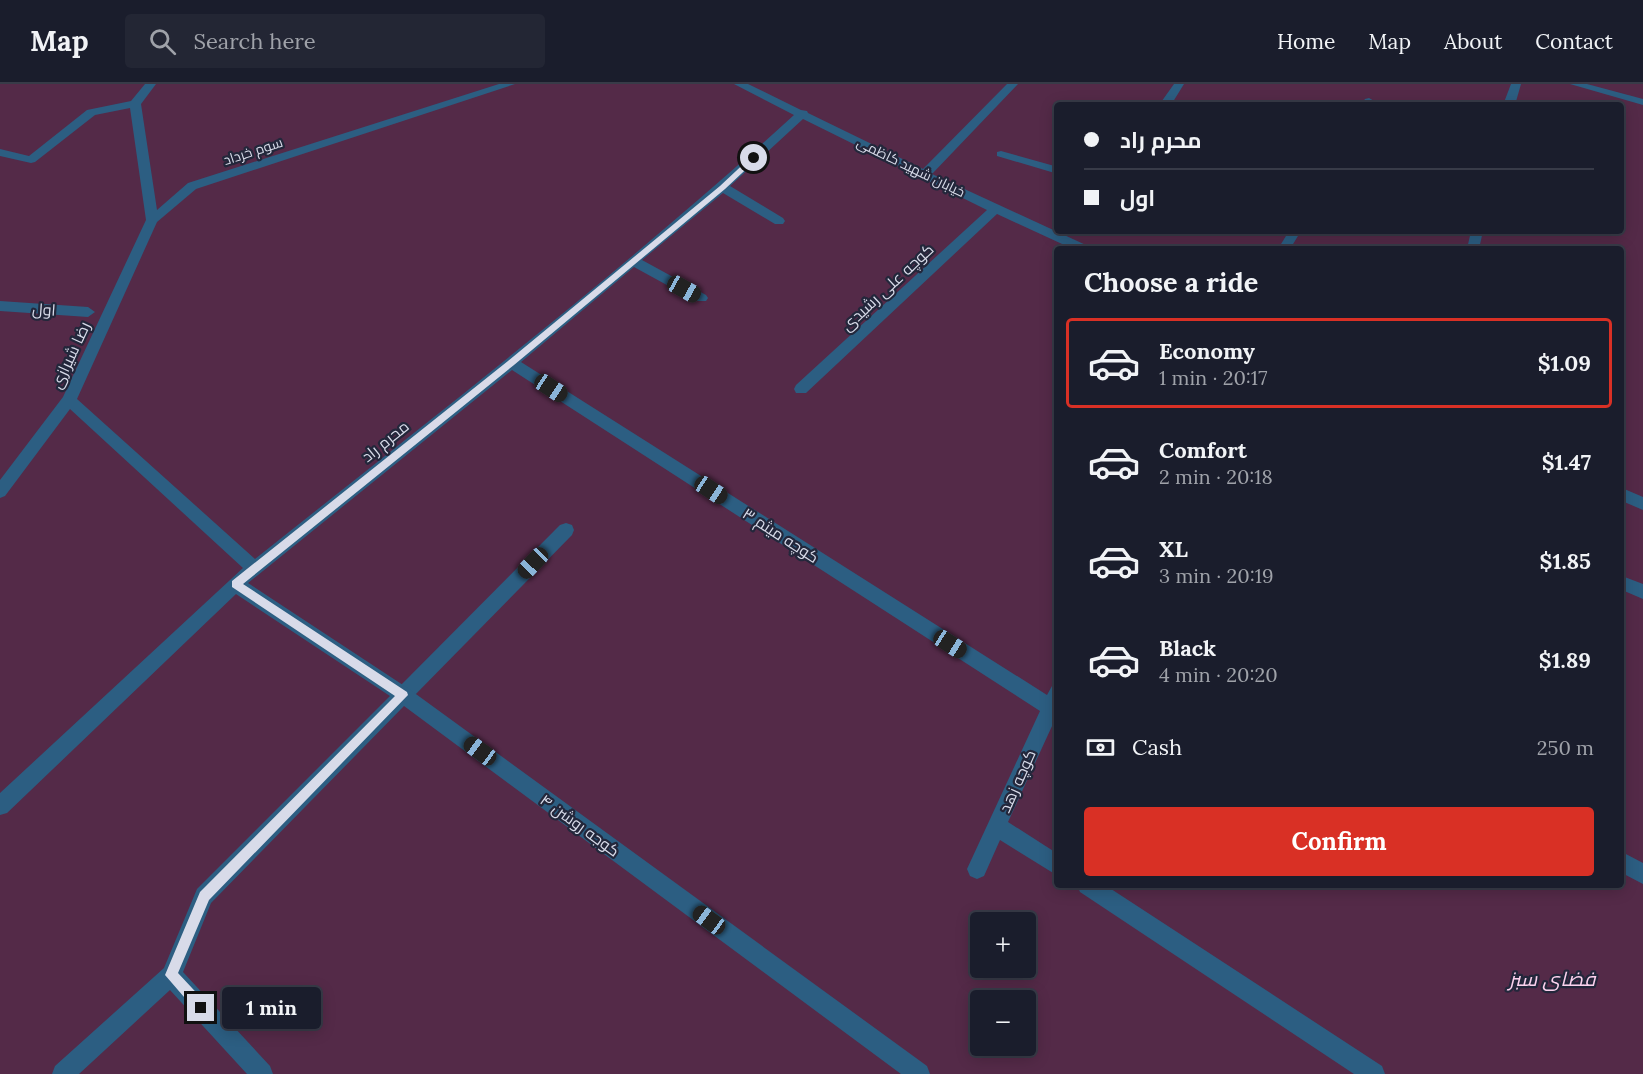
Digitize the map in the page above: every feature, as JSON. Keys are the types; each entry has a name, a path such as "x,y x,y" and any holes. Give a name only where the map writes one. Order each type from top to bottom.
{"street":[{"path":"0,152 31,160 91,112 135,104 151,84"},
{"name":"سوم خرداد","path":"152,220 192,186 510,84"},
{"name":"خیابان شهید کاظمی","path":"739,84 803,113 995,209 1078,246"},
{"path":"925,174 1013,84"},
{"path":"1167,102 1179,84"},
{"path":"1510,102 1516,84"},
{"path":"1575,84 1643,102"},
{"path":"135,104 152,220"},
{"name":"محرم راد","path":"0,806 235,584 511,363 722,187 803,113"},
{"path":"1001,154 1054,170"},
{"path":"722,187 779,221"},
{"name":"کوچه علی رشیدی","path":"801,389 995,209"},
{"name":"رضا شیرازی","path":"3,485 69,400 152,220"},
{"path":"1071,243 1077,234"},
{"path":"633,261 701,298"},
{"name":"اول","path":"0,306 88,312"},
{"name":"کوچه میثم ۳","path":"511,363 1054,700"},
{"path":"69,400 255,569"},
{"path":"1624,495 1643,504"},
{"path":"63,1074 171,975 204,896 566,530"},
{"name":"کوجه روشن ۴","path":"235,584 403,695 919,1074"},
{"path":"1624,584 1643,592"},
{"name":"کوچه زهد","path":"977,869 1054,700"},
{"path":"997,826 1054,863"},
{"path":"1624,863 1643,874"},
{"path":"1092,888 1374,1074"},
{"path":"171,975 262,1074"}],"green space":[{"name":"فضای سبز","path":"0,84 1643,84 1643,1074 0,1074"}],"route":[{"path":"201,1008 171,975 204,896 403,695 235,584 511,363 754,158"}]}
